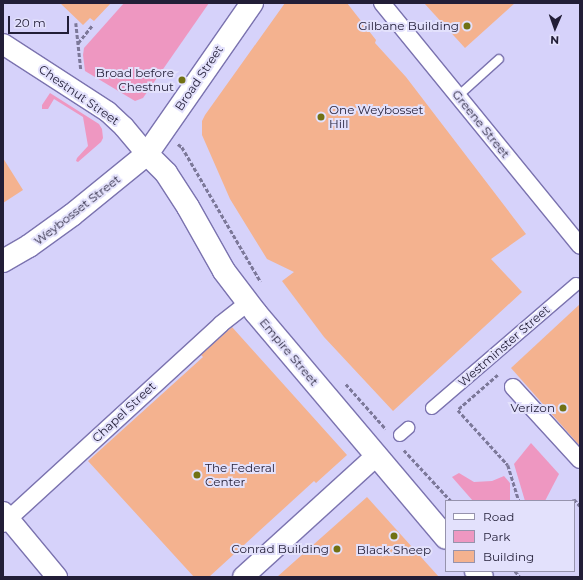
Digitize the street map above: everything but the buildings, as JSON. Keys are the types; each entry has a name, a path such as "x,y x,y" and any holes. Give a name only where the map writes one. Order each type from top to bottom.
{"main road":[{"name":"Broad Street","path":"147,154 252,3"},
{"name":"Weybosset Street","path":"3,261 29,246 72,216 147,154"},
{"name":"Empire Street","path":"147,154 166,173 188,207 224,271 248,303 445,537"}],"street":[{"name":"Greene Street","path":"382,3 580,246"},
{"name":"Chestnut Street","path":"3,44 108,112 124,127 147,154"},
{"name":"Westminster Street","path":"432,408 576,284"},
{"name":"Chapel Street","path":"5,518 220,324 248,303"},
{"path":"513,387 580,460"},
{"path":"249,575 376,456"},
{"path":"5,518 57,577"}],"lane":[{"path":"458,96 499,59"}],"path":[{"path":"76,23 81,71"},
{"path":"78,44 92,26"},
{"path":"162,133 182,148 262,284"},
{"path":"513,387 501,373 458,410 508,465 519,500"},
{"path":"343,380 399,435 450,500"}],"green space":[{"path":"124,3 209,3 143,98 135,101 85,71 83,55 84,48"},
{"path":"50,93 99,124 102,129 103,138 101,142 78,162 76,161 77,158 88,146 83,117 54,99 48,109 42,109 42,105"},
{"path":"531,443 559,474 546,500 525,500 514,464"},
{"path":"459,473 474,482 492,481 504,476 510,483 510,500 472,500 452,477"}],"place":[{"name":"Gilbane Building","path":"467,26"},
{"name":"Broad before Chestnut","path":"182,80"},
{"name":"One Weybosset Hill","path":"321,117"},
{"name":"Verizon","path":"563,408"},
{"name":"The Federal Center","path":"197,475"},
{"name":"Black Sheep","path":"394,536"},
{"name":"Conrad Building","path":"337,549"}]}
